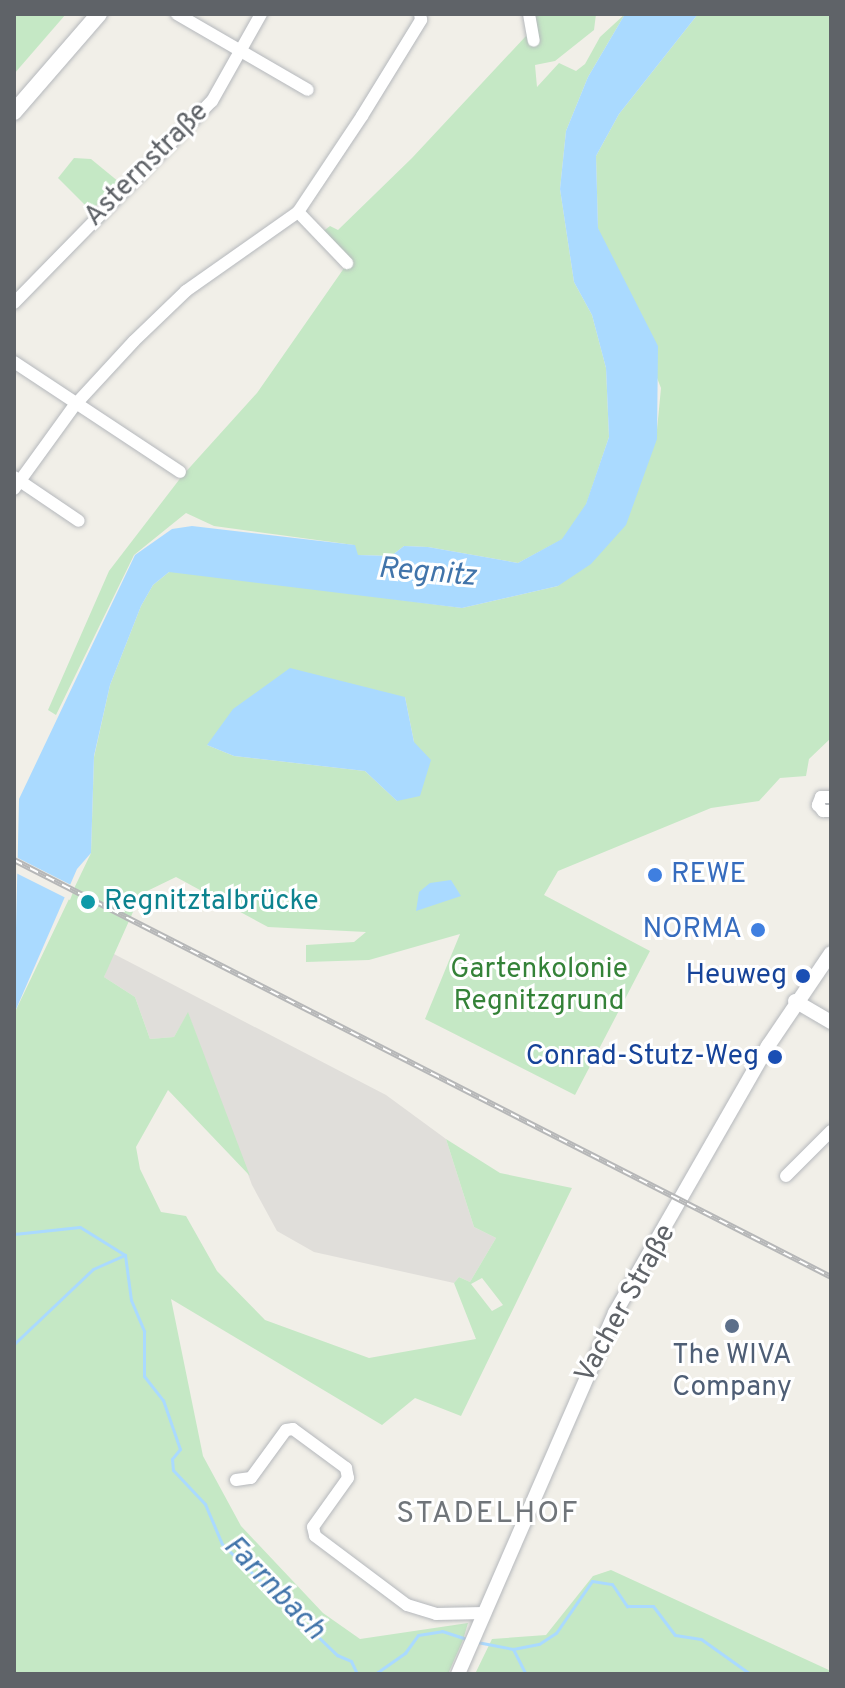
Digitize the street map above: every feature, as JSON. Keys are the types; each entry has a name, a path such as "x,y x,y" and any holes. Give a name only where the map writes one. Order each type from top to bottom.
{"main road":[{"path":"14,112 99,14"}],"street":[{"path":"177,14 308,90"},
{"name":"Asternstraße","path":"14,303 194,121 230,77 261,14"},
{"path":"529,14 534,41"},
{"path":"79,521 16,482 74,406 186,291 298,212 423,16"},
{"path":"298,212 347,263"},
{"path":"14,362 74,406 180,472"},
{"path":"831,796 821,797 818,805 823,811 831,811"},
{"name":"Vacher Straße","path":"458,1674 597,1348 795,1001 831,953"},
{"path":"795,1001 831,1022"},
{"path":"786,1176 831,1131"},
{"path":"236,1480 251,1478 286,1430 293,1429 346,1468 348,1478 313,1527 315,1536 407,1605 436,1614 484,1613"}],"shaded area":[{"path":"112,953 386,1095 446,1139 474,1227 496,1238 470,1282 459,1277 454,1283 314,1252 277,1231 252,1185 188,1013 174,1037 150,1039 135,997 104,977"}],"green space":[{"path":"14,14 66,14 14,74"},
{"path":"528,14 596,14 594,30 555,61 535,65 537,87 559,63 576,71 585,64 600,37 625,14 588,77 566,131 560,189 574,282 592,315 606,368 609,437 586,505 563,539 518,563 428,547 404,546 391,556 357,555 354,545 214,526 186,513 134,555 56,715 48,710 109,571 182,476 257,393 349,261 321,233 330,226 338,230 412,158 526,36"},
{"name":"Gartenkolonie Regnitzgrund","path":"698,14 831,14 831,738 809,759 806,776 780,778 759,801 711,808 558,871 544,895 650,951 575,1095 425,1019 460,934 369,960 306,962 306,945 354,942 366,932 268,927 176,877 141,894 104,977 135,997 150,1039 174,1037 188,1012 250,1176 168,1090 136,1147 140,1169 161,1212 186,1216 217,1271 265,1320 369,1358 476,1339 454,1283 459,1277 470,1282 496,1238 474,1227 446,1139 500,1173 572,1188 461,1416 415,1398 382,1425 171,1299 203,1456 241,1526 323,1613 360,1639 468,1623 448,1674 14,1674 14,1014 91,853 94,757 110,685 141,606 153,585 169,572 182,571 462,608 558,586 656,440 661,388 598,229 596,156 619,114","holes":["405,697 414,742 397,801 365,771 234,756 207,745","482,1278 503,1305 492,1311 471,1284"]},
{"path":"74,158 91,159 119,182 91,211 58,178"},
{"path":"611,1570 831,1671 831,1674 475,1674 492,1639 546,1635 593,1576"}],"water":[{"name":"Regnitz","path":"625,14 698,14 619,114 596,156 598,228 658,346 657,439 626,525 591,564 558,586 462,608 169,572 153,585 141,606 110,685 94,756 91,853 77,869 14,1014 19,799 135,555 172,529 192,526 355,545 358,555 391,556 404,546 428,547 518,563 562,539 586,504 609,437 606,368 592,315 574,282 560,189 566,131 588,77"},
{"path":"290,668 405,697 414,742 431,760 420,796 397,801 365,771 234,756 207,745 233,709"},
{"path":"451,880 461,896 416,911 419,892 430,883"}],"pier":[{"path":"14,856 75,887 70,900 14,872"}],"waterway":[{"name":"Farrnbach","path":"14,1234 80,1227 125,1255 131,1300 144,1331 144,1376 163,1400 180,1449 172,1459 173,1470 205,1504 222,1544 337,1655 351,1661 357,1674"},
{"path":"14,1344 93,1269 125,1255"},
{"name":"Farrnbach","path":"477,1642 513,1649 539,1644 556,1633 592,1581 612,1584 627,1606 653,1606 675,1635 701,1639 750,1674"},
{"name":"Farrnbach","path":"375,1674 405,1653 418,1635 442,1631 470,1640"},
{"path":"513,1649 526,1674"}],"railway":[{"path":"14,860 831,1277"}],"place":[{"name":"REWE","path":"655,875"},
{"name":"Regnitztalbrücke","path":"88,902"},
{"name":"NORMA","path":"758,930"},
{"name":"Heuweg","path":"803,976"},
{"name":"Conrad-Stutz-Weg","path":"775,1057"},
{"name":"The WIVA Company","path":"732,1326"}],"district":[{"name":"STADELHOF","path":"488,1515"}]}
